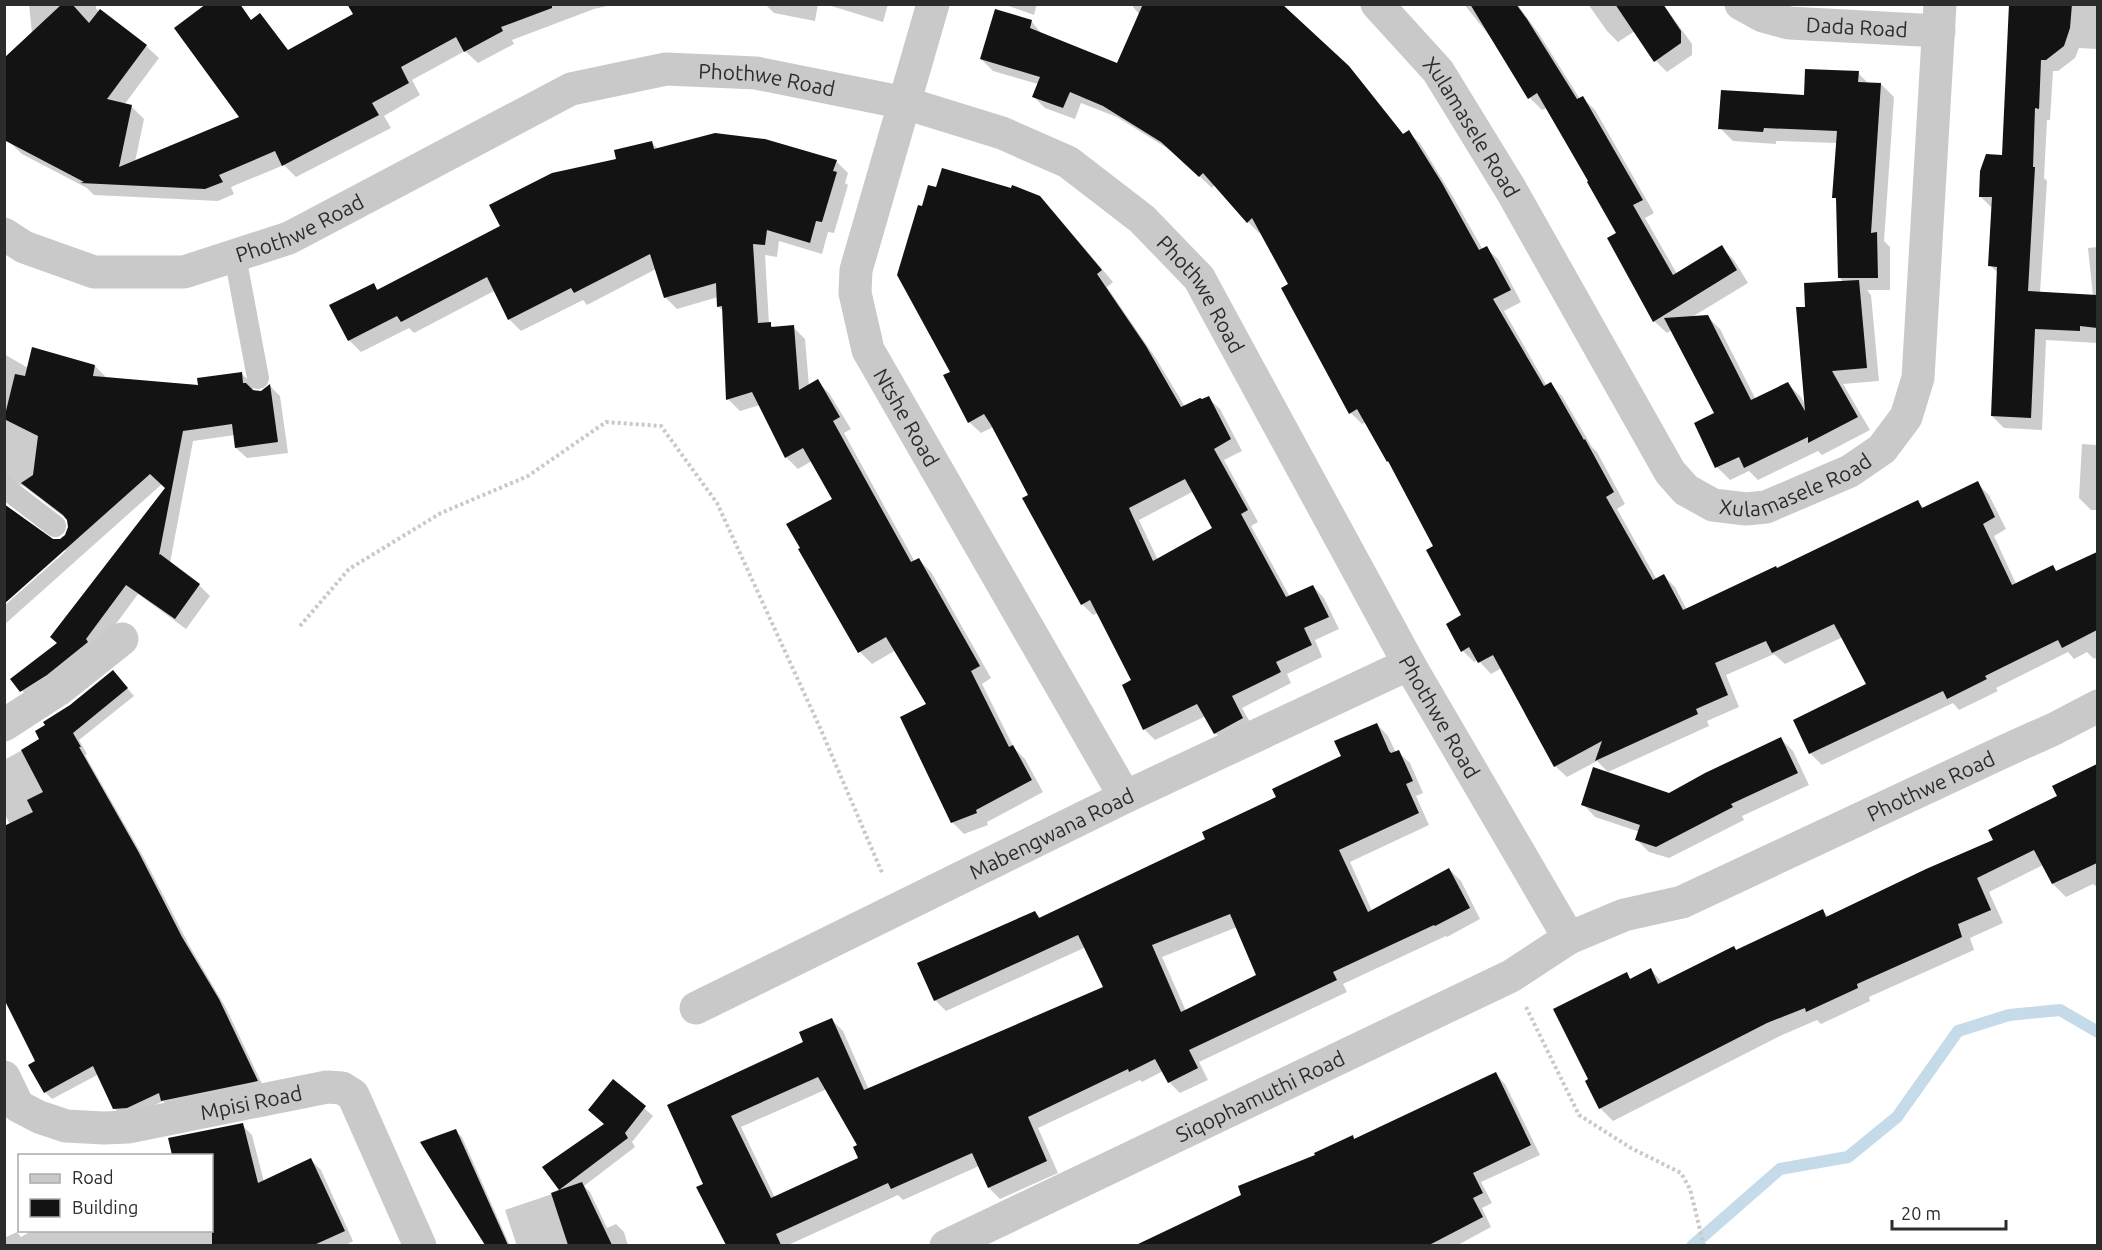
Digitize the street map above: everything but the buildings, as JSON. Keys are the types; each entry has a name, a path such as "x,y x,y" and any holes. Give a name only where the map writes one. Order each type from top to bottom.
{"street":[{"name":"Ntshe Road","path":"933,4 856,270 855,293 868,350 1125,797"},
{"name":"Xulamasele Road","path":"1377,4 1438,71 1511,190 1670,472 1686,490 1713,506 1746,509 1766,507 1851,471 1882,448 1906,417 1918,378 1940,18"},
{"name":"Dada Road","path":"1741,4 1763,16 1789,23 1940,18"},
{"name":"Phothwe Road","path":"4,234 24,247 94,272 184,272 289,238 571,89 666,69 756,73 905,104 1002,133 1068,162 1142,219 1199,278 1409,664 1569,938 1624,915 1682,902 2054,729 2097,706"},
{"path":"4,725 58,690 122,639"},
{"name":"Mabengwana Road","path":"696,1008 1125,797 1409,664"},
{"name":"Siqophamuthi Road","path":"946,1245 1510,976 1569,938"},
{"name":"Mpisi Road","path":"4,1077 11,1110 66,1126 104,1128 128,1127 327,1087 342,1088 353,1095 420,1245"}],"lane":[{"path":"235,256 258,378"},
{"path":"4,486 55,526"}],"path":[{"path":"300,626 349,569 441,513 528,476 606,422 661,426 717,503 821,730 898,909"},
{"path":"1510,976 1580,1115 1631,1148 1681,1173 1690,1189 1704,1245"}],"waterway":[{"path":"1692,1246 1780,1169 1848,1157 1897,1117 1958,1031 2009,1015 2060,1010 2098,1032"}]}
